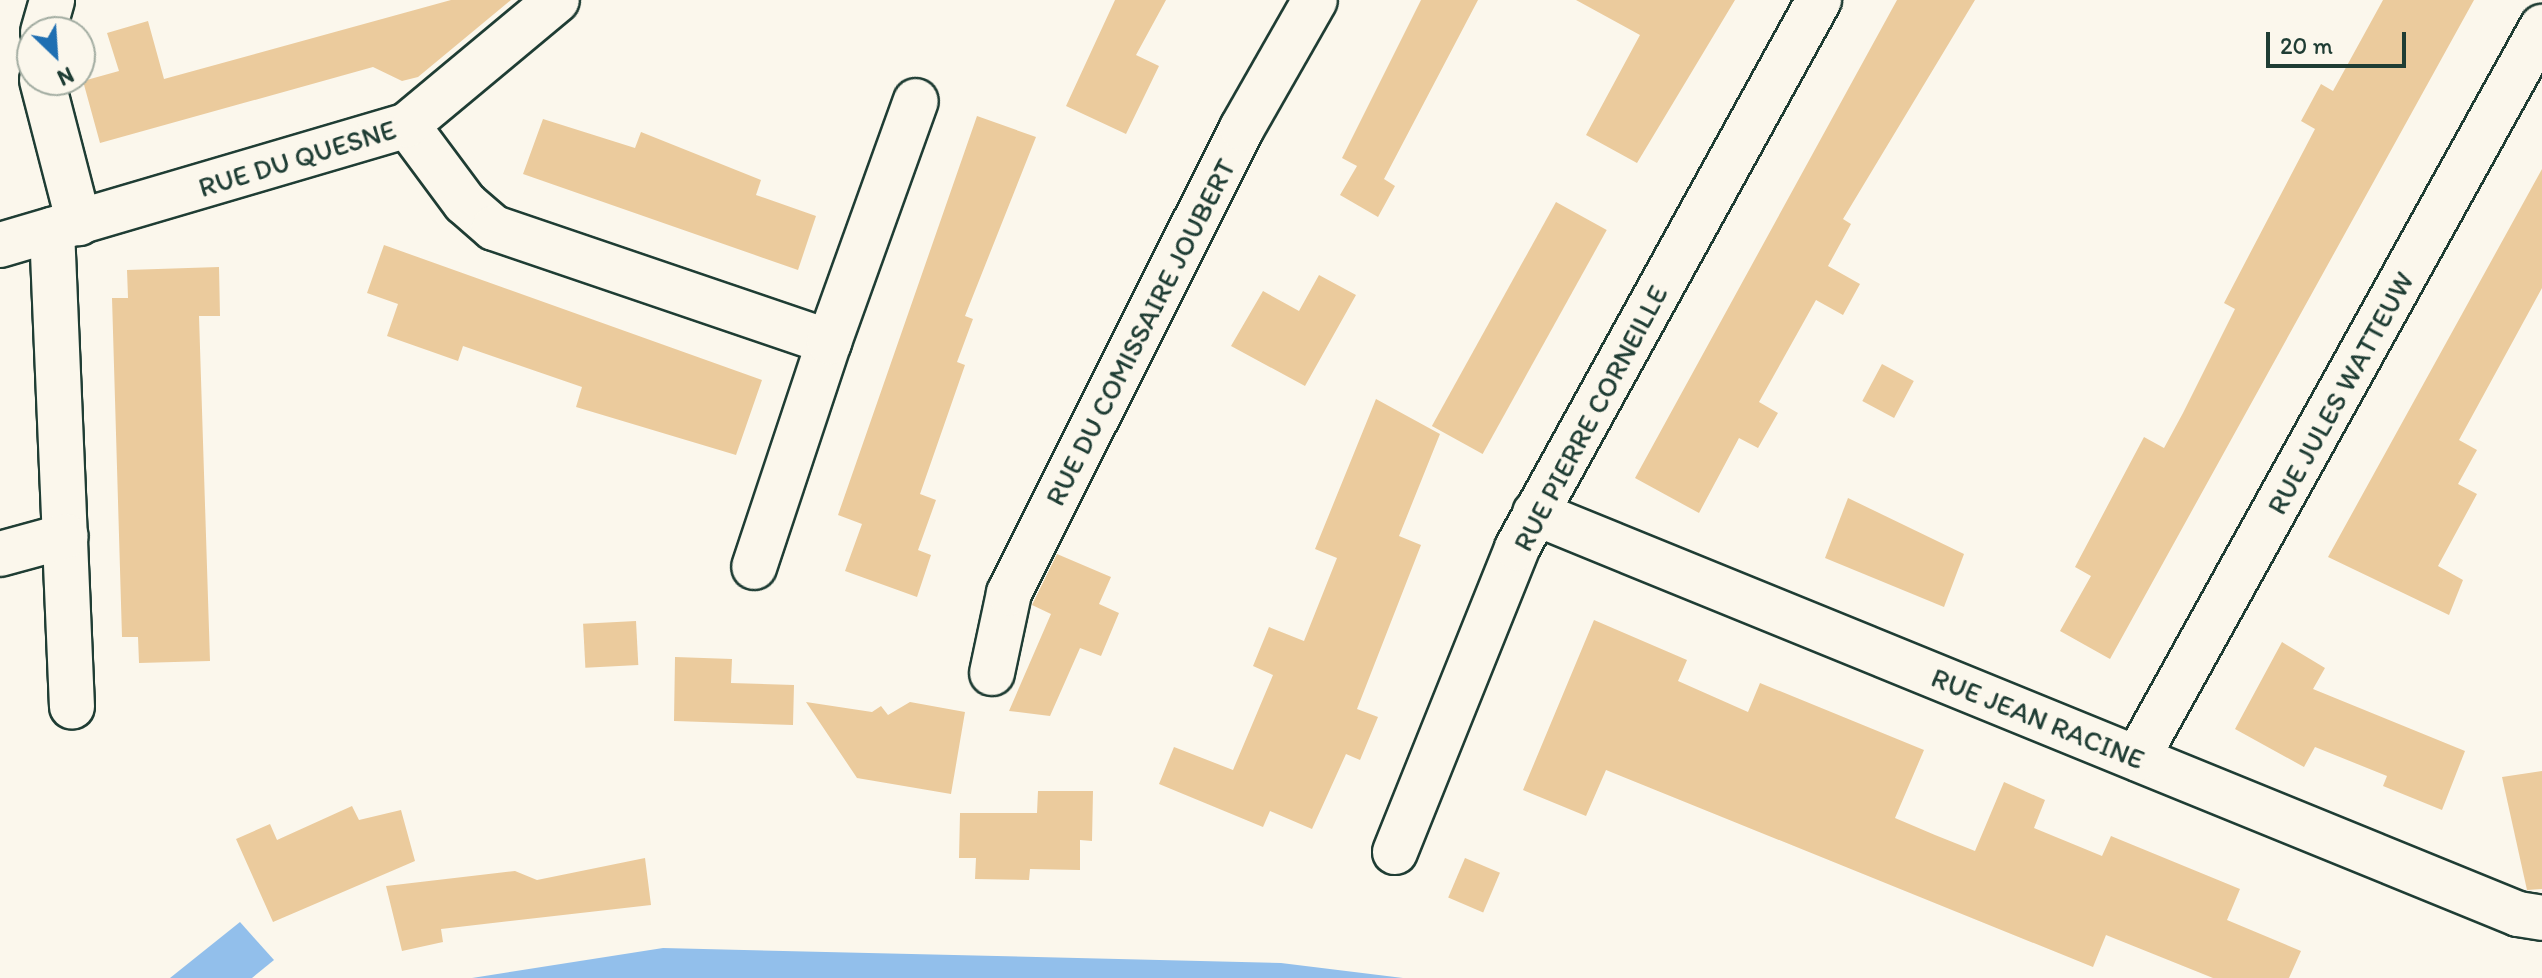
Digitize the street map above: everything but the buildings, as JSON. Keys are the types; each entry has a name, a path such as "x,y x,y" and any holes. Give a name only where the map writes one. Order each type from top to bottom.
{"street":[{"name":"RUE DU QUESNE","path":"0,245 407,125 557,0"},
{"name":"RUE DU COMISSAIRE JOUBERT","path":"992,673 1009,593 1242,128 1315,0"},
{"name":"RUE PIERRE CORNEILLE","path":"1395,852 1535,513 1819,0"},
{"name":"RUE JULES WATTEUW","path":"2137,758 2542,27"},
{"path":"45,96 66,227 66,536 72,707"},
{"path":"754,567 829,342 916,101"},
{"path":"407,125 465,203 494,228 829,342"},
{"name":"RUE JEAN RACINE","path":"1535,513 2518,914 2542,918"},
{"path":"0,554 66,536"}],"water":[{"path":"240,922 274,960 252,978 170,978"},
{"path":"663,948 1281,963 1403,978 472,978"}]}
